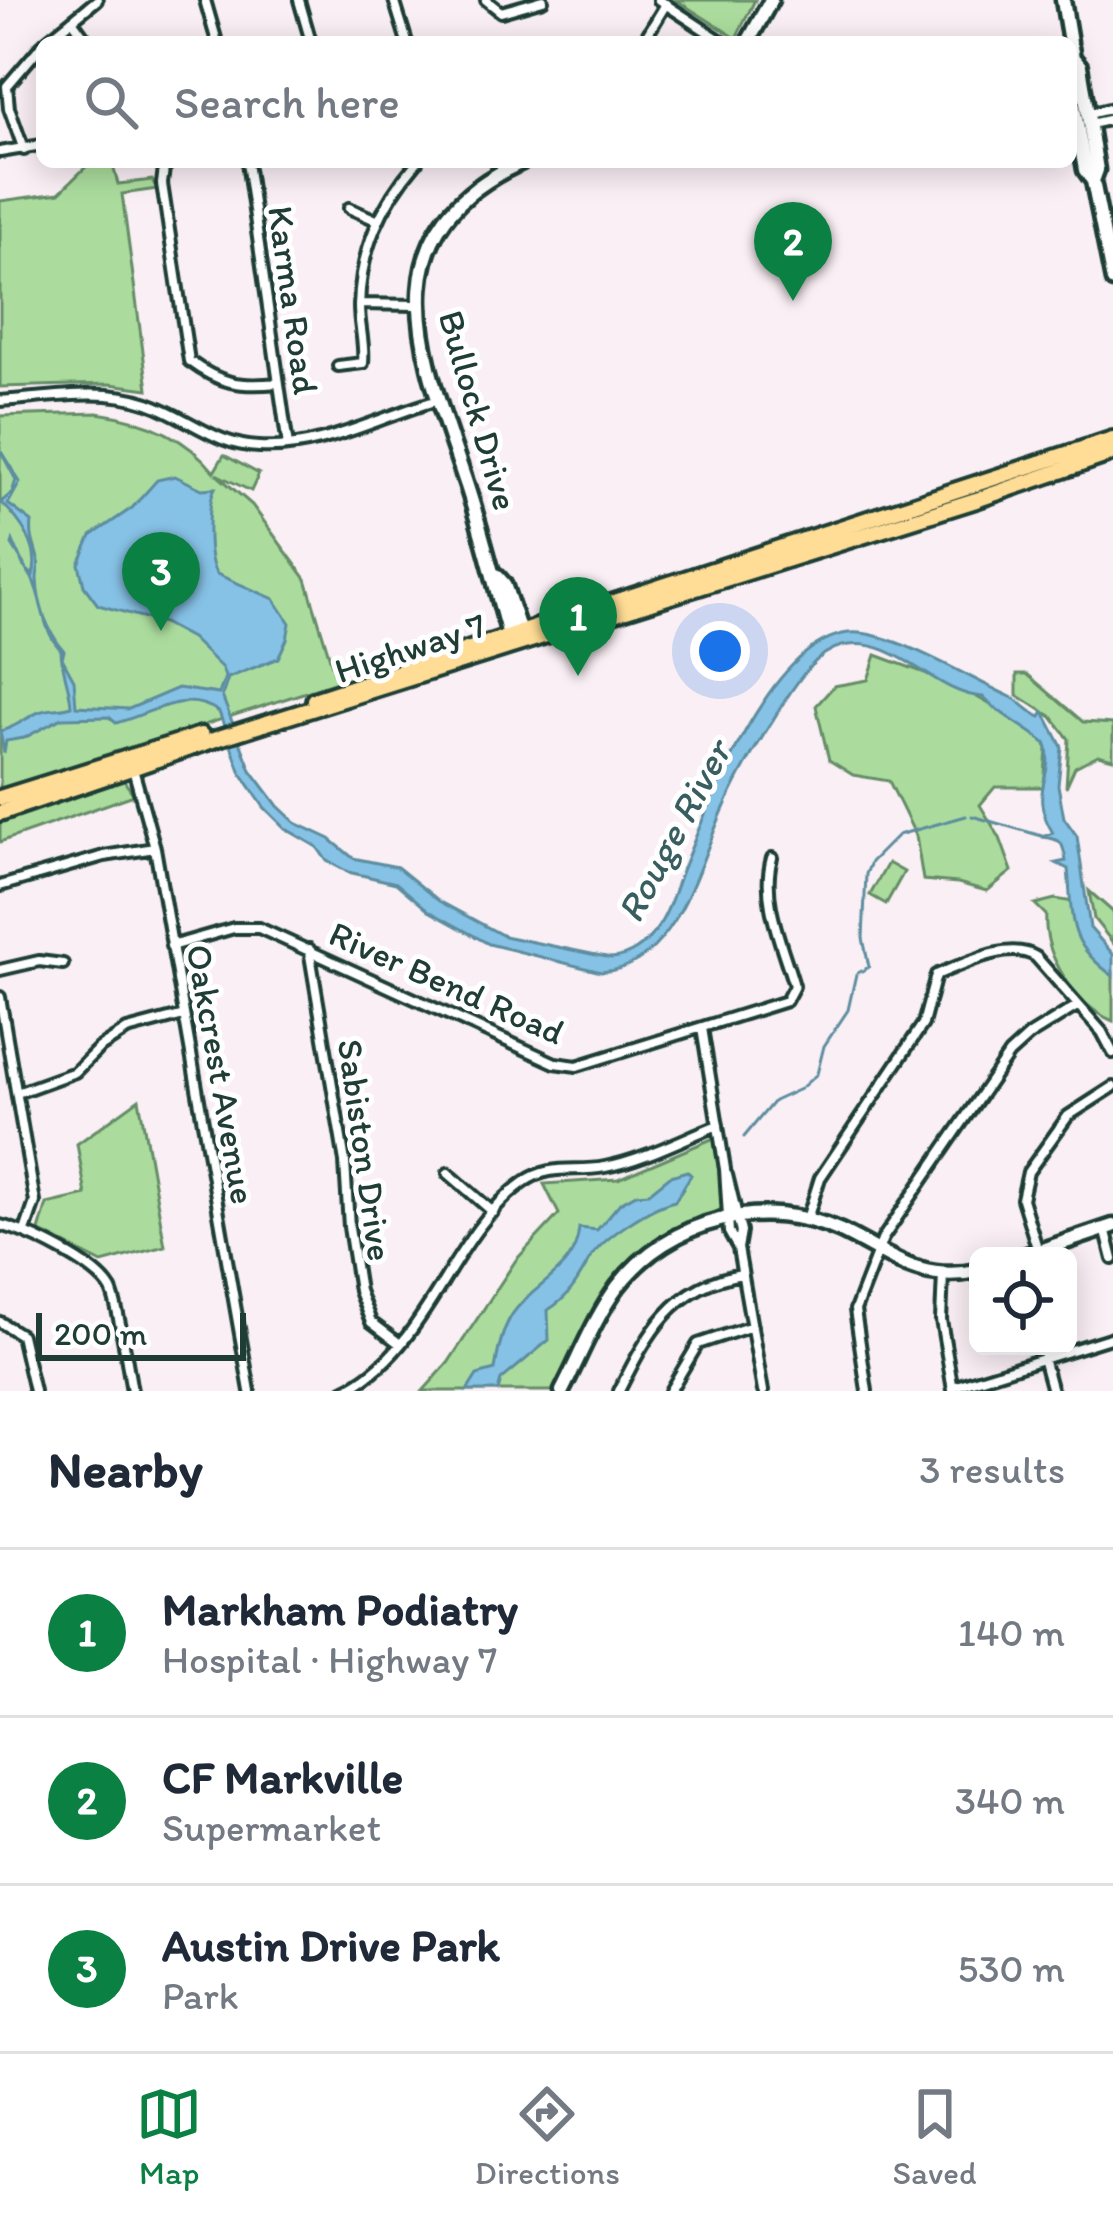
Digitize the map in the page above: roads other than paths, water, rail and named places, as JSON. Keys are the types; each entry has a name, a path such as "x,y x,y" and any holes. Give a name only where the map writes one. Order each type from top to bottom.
{"main road":[{"name":"Highway 7","path":"0,798 253,723 1113,439"},
{"name":"Highway 7","path":"518,636 976,500 1113,453"},
{"name":"Highway 7","path":"0,813 133,769 218,734"}],"street":[{"path":"53,36 97,0"},
{"path":"205,0 215,36"},
{"path":"299,0 309,36"},
{"path":"394,0 405,36"},
{"path":"486,0 501,12 543,0"},
{"path":"751,36 771,0"},
{"path":"1063,0 1069,36"},
{"path":"646,36 663,2 714,36"},
{"path":"72,20 84,36"},
{"path":"24,150 9,108 7,86 36,53"},
{"path":"1077,61 1113,281"},
{"path":"1077,105 1085,122"},
{"path":"1085,122 1113,108"},
{"path":"1085,122 1113,119"},
{"path":"0,152 36,147"},
{"path":"164,168 189,361 230,385 278,383"},
{"name":"Karma Road","path":"248,168 288,446"},
{"path":"338,366 362,363 359,304 363,265 376,220 414,168"},
{"name":"Bullock Drive","path":"510,168 480,184 449,216 427,256 416,305 423,348 518,636"},
{"path":"349,208 376,220"},
{"path":"359,304 416,305"},
{"path":"0,401 124,398 160,408 220,441 264,448 288,446 440,400"},
{"name":"Oakcrest Avenue","path":"133,769 154,848 250,1391"},
{"path":"0,886 104,856 154,848"},
{"name":"River Bend Road","path":"171,946 245,926 259,928 565,1066 587,1064 779,1004 792,995 794,986 767,881 772,858"},
{"name":"Sabiston Drive","path":"309,949 345,1162 359,1291 371,1322 400,1344"},
{"path":"807,1219 820,1178 923,1024 936,975 1021,950 1036,957 1102,1032 1113,1053"},
{"path":"0,970 39,961 63,964"},
{"path":"0,997 35,1202 25,1231"},
{"path":"867,1391 855,1323 858,1302 878,1253 1009,1054 1077,1006"},
{"path":"17,1093 75,1072 127,1030 184,1015"},
{"path":"702,1028 763,1391"},
{"path":"1037,1247 1022,1198 1028,1172 1068,1116 1113,1087"},
{"path":"343,1391 373,1374 400,1344 493,1212 537,1174 610,1166 718,1125"},
{"path":"448,1173 493,1212"},
{"path":"562,1391 604,1308 633,1269 677,1236 733,1216 776,1214 807,1219 841,1231 907,1267 943,1274 969,1272"},
{"path":"0,1225 25,1231 91,1269 109,1287 132,1391"},
{"path":"1050,1247 1109,1227 1113,1259"},
{"path":"619,1391 647,1335 669,1308 705,1284 742,1274"},
{"path":"943,1274 940,1315 953,1389 1113,1337"},
{"path":"0,1322 21,1336 34,1391"},
{"path":"670,1391 698,1344 752,1326"},
{"path":"1043,1358 1052,1391"}],"water":[{"path":"0,450 20,482 8,504 32,522 39,599 27,570 33,575 31,545 1,502 12,493 16,480"},
{"path":"175,476 202,489 215,488 209,531 213,567 217,574 274,599 290,623 278,658 228,678 222,696 251,770 278,806 296,823 330,839 353,858 397,867 439,901 504,936 611,958 636,949 661,923 730,761 774,686 800,657 829,639 859,633 895,642 1011,697 1041,717 1044,712 1062,747 1058,785 1064,818 1077,836 1090,928 1113,954 1113,976 1079,941 1068,869 1056,863 1066,861 1062,846 1058,840 1042,837 1053,833 1042,806 1046,744 983,697 948,686 880,648 842,646 808,669 738,779 667,932 627,966 601,972 489,944 429,911 396,883 348,872 327,861 317,847 286,829 264,807 241,773 219,712 206,705 168,705 116,723 109,717 62,718 24,738 6,741 4,753 0,731 39,712 71,706 62,664 61,650 50,633 42,609 64,651 76,706 129,709 178,688 219,694 225,677 222,668 191,638 163,623 98,605 84,586 79,564 91,536 132,508 157,480"},
{"path":"687,1171 691,1175 675,1201 629,1224 596,1250 568,1294 548,1310 549,1340 501,1380 498,1391 467,1391 477,1375 495,1370 512,1314 564,1264 579,1228 597,1230 620,1203"}],"waterway":[{"path":"744,1137 774,1101 800,1089 817,1074 824,1046 848,1010 856,974 869,967 863,938 866,874 871,862 898,835 966,816"},
{"path":"972,816 1042,836"}],"place":[{"name":"CF Markville","path":"793,301"},
{"name":"Austin Drive Park","path":"161,631"},
{"name":"Markham Podiatry","path":"578,676"}],"water label":[{"name":"Rouge River","path":"673,831"}]}
